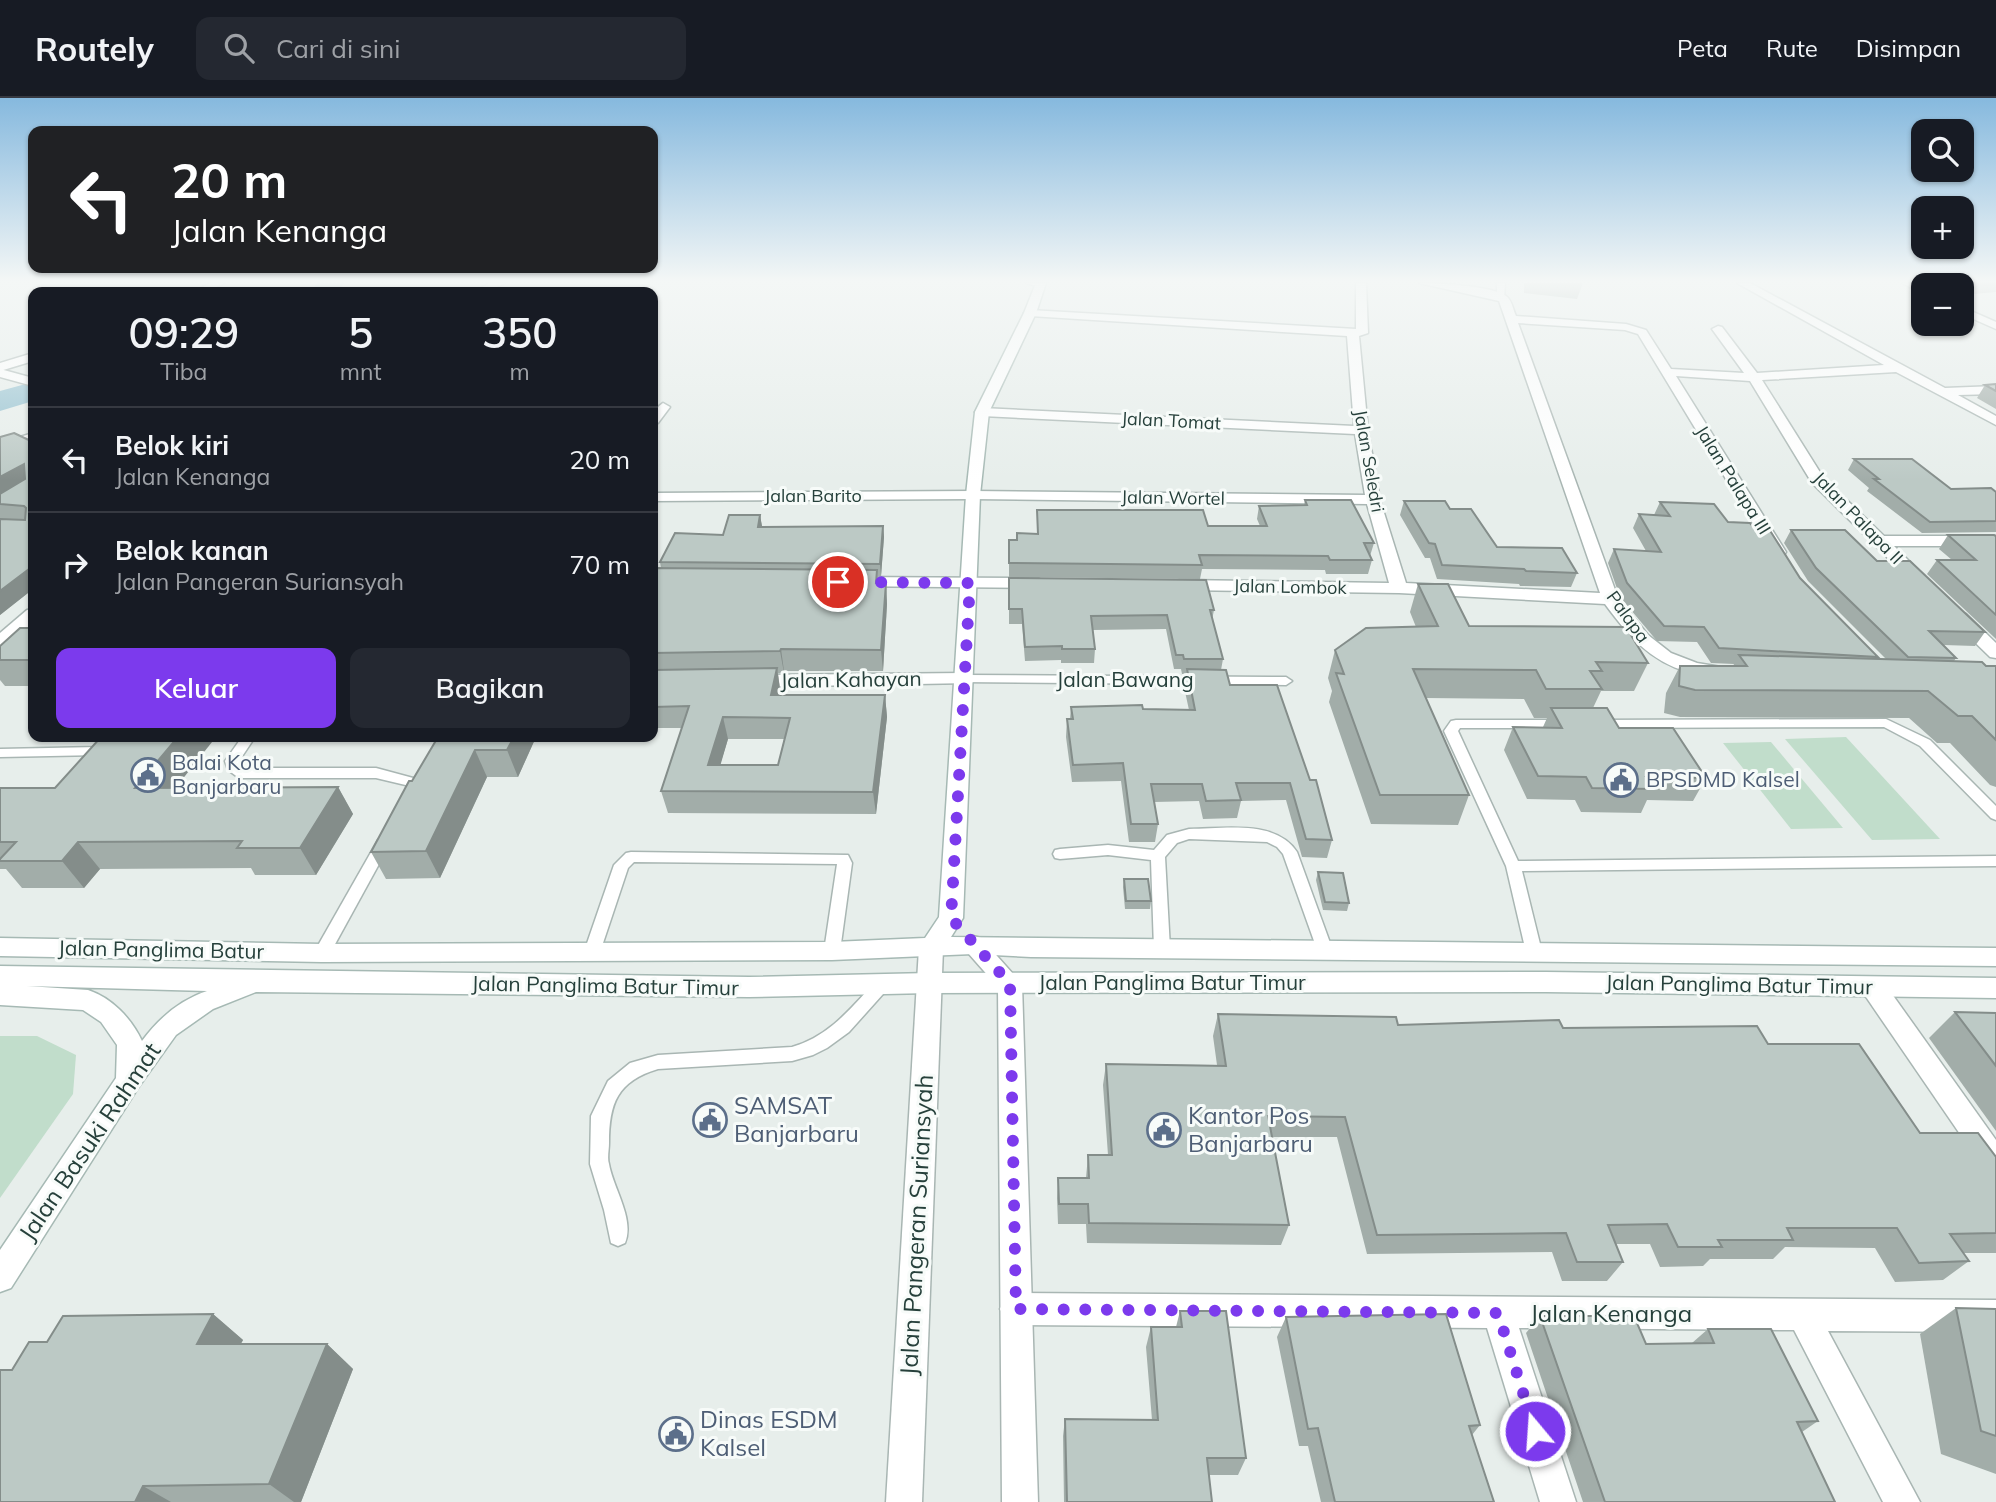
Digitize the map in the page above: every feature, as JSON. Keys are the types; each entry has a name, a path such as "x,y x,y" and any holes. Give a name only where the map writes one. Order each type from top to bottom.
{"street":[{"path":"931,948 951,918 973,495 982,412 1013,349"},
{"name":"Jalan Seledri","path":"1358,349 1361,430 1373,500 1399,588"},
{"name":"Palapa","path":"1521,349 1610,599 1641,639 1657,654 1693,668 1734,673"},
{"name":"Jalan Palapa III","path":"1651,349 1786,564"},
{"name":"Jalan Palapa II","path":"1733,349 1754,377 1817,480 1927,588"},
{"path":"1863,349 1996,421"},
{"path":"0,367 28,359"},
{"path":"1665,372 1754,377 1899,368"},
{"path":"0,373 28,380"},
{"path":"1942,392 1996,390"},
{"path":"658,414 663,407"},
{"name":"Jalan Tomat","path":"982,412 1361,430"},
{"path":"0,447 28,439"},
{"name":"Jalan Barito","path":"658,497 973,495"},
{"name":"Jalan Wortel","path":"973,495 1373,500"},
{"path":"1878,541 1996,541"},
{"path":"832,582 1053,583"},
{"name":"Jalan Lombok","path":"1164,585 1399,588 1610,599"},
{"path":"1947,606 1996,653"},
{"path":"0,642 28,618"},
{"name":"Jalan Kahayan","path":"734,682 965,679"},
{"path":"951,918 1010,984 1020,1502"},
{"name":"Jalan Panglima Batur Timur","path":"322,953 832,951 973,945 1996,957"},
{"name":"Jalan Panglima Batur","path":"0,947 322,953"},
{"name":"Jalan Pangeran Suriansyah","path":"904,1502 931,948"},
{"path":"748,987 755,951"},
{"path":"1393,951 1406,959 1412,967 1411,975 1405,982"},
{"path":"1534,952 1530,960 1531,967 1546,982"},
{"path":"1963,957 1984,972 1993,988"},
{"name":"Jalan Panglima Batur","path":"0,975 264,982"},
{"name":"Jalan Panglima Batur Timur","path":"264,982 748,987 930,983 1546,982 1993,988"},
{"name":"Jalan Basuki Rahmat","path":"0,1277 129,1080 167,1027 204,1002 264,982"},
{"path":"1873,987 1996,1163"},
{"path":"0,995 88,1000 110,1014 130,1042 129,1080"},
{"name":"Jalan Kenanga","path":"1016,1309 1996,1316"},
{"path":"1498,1313 1558,1502"},
{"path":"1803,1315 1902,1502"}],"lane":[{"name":"Jalan Bawang","path":"965,679 1286,681"},
{"path":"1534,952 1513,866 1451,731 1454,725 1886,723 1925,743 1996,815"},
{"path":"0,753 100,751 114,742"},
{"path":"245,742 232,761 233,767 239,773 376,773 426,780 410,803"},
{"path":"322,953 390,831"},
{"path":"1162,949 1158,856 1172,839 1189,834 1255,835 1270,837 1282,843 1290,852 1325,951"},
{"path":"1060,854 1108,850 1158,856"},
{"path":"592,953 621,864 631,857 843,859 845,863 832,951"},
{"path":"1513,866 1996,861"},
{"path":"618,1236 614,1210 598,1164 600,1116 614,1086 636,1068 658,1062 792,1054 813,1049 828,1041 884,984"}],"green space":[{"path":"1846,737 1940,839 1872,840 1785,739"},
{"path":"1771,742 1843,828 1791,829 1723,743"},
{"path":"0,1036 37,1036 76,1055 73,1094 0,1198"}],"building":[{"path":"1996,384 1996,391 1985,385"},
{"path":"14,433 28,440 28,570 0,591 0,519 25,520 26,508 0,504 0,494 25,479 24,464 0,477 0,437"},
{"path":"1854,459 1912,459 1951,489 1991,488 1996,492 1996,521 1930,522 1874,479 1879,479"},
{"path":"1305,500 1351,500 1374,543 1364,543 1372,560 1330,560 1328,556 1199,555 1202,565 1009,563 1009,540 1017,540 1017,533 1038,534 1037,510 1203,510 1208,526 1267,526 1259,506 1307,505"},
{"path":"1404,501 1445,501 1450,509 1471,509 1497,547 1562,548 1577,573 1442,565 1435,544 1429,543"},
{"path":"1660,502 1714,504 1728,522 1750,523 1755,529 1769,529 1800,578 1878,657 1719,648 1704,627 1664,626 1627,583 1614,549 1661,552 1639,514 1670,516"},
{"path":"729,515 760,515 758,527 883,526 880,564 660,562 675,533 723,535"},
{"path":"1791,530 1845,530 1877,561 1910,561 1985,632 1929,631 1956,658 1908,657 1816,568"},
{"path":"1948,535 1996,536 1996,615 1937,560 1976,560"},
{"path":"658,568 877,570 876,583 886,583 881,650 658,653"},
{"path":"1009,578 1206,580 1214,610 1210,610 1223,659 1184,659 1183,655 1176,655 1167,615 1091,616 1095,649 1025,647 1022,609 1009,609"},
{"path":"1418,584 1448,584 1469,626 1626,627 1648,663 1596,662 1602,671 1590,671 1602,689 1546,689 1536,670 1413,669 1469,795 1380,795 1336,673 1344,674 1335,650 1366,628 1438,626"},
{"path":"20,628 28,628 28,660 0,660 0,646"},
{"path":"1739,655 1982,662 1986,666 1996,666 1996,740 1972,716 1958,716 1928,691 1695,690 1679,686 1680,666 1747,666"},
{"path":"777,668 771,695 885,695 873,792 661,791 689,706 658,707 658,670","holes":["723,717 790,718 778,765 708,765"]},
{"path":"1187,669 1226,670 1230,685 1277,685 1310,780 1316,780 1332,840 1306,839 1290,783 1236,783 1241,800 1206,801 1202,784 1151,784 1158,824 1131,824 1123,763 1073,765 1067,719 1073,719 1071,707 1142,705 1143,709 1195,710"},
{"path":"1551,708 1607,708 1619,728 1673,728 1706,778 1646,777 1653,789 1592,788 1586,777 1538,776 1513,727 1562,728"},
{"path":"96,742 174,742 135,788 338,787 300,848 237,848 242,841 78,842 62,861 0,861 16,842 0,842 0,788 55,788"},
{"path":"435,742 511,742 507,750 475,750 426,851 371,852 409,781 412,781"},
{"path":"1318,872 1343,873 1349,903 1325,902"},
{"path":"1124,879 1148,879 1151,901 1126,901"},
{"path":"1955,1012 1996,1013 1996,1066"},
{"path":"1218,1014 1396,1017 1398,1025 1559,1020 1563,1028 1757,1026 1768,1044 1859,1044 1920,1133 1978,1133 1996,1157 1996,1233 1950,1234 1969,1261 1919,1263 1897,1228 1787,1228 1793,1240 1718,1240 1722,1247 1678,1247 1667,1224 1608,1225 1623,1262 1577,1262 1566,1233 1377,1235 1345,1117 1268,1116 1289,1225 1089,1223 1088,1204 1059,1204 1058,1178 1089,1178 1088,1155 1112,1155 1106,1064 1226,1066"},
{"path":"1956,1308 1996,1309 1996,1436 1981,1431"},
{"path":"1180,1311 1226,1311 1246,1458 1207,1458 1212,1502 1067,1502 1065,1419 1158,1420 1151,1327 1182,1327"},
{"path":"213,1314 197,1344 327,1344 269,1484 143,1486 135,1502 0,1502 0,1370 12,1370 29,1342 47,1342 63,1316"},
{"path":"1446,1314 1480,1425 1469,1426 1494,1502 1335,1502 1318,1428 1308,1429 1286,1317"},
{"path":"1540,1316 1634,1316 1646,1344 1714,1343 1708,1329 1771,1329 1818,1421 1797,1422 1835,1502 1605,1502"}],"waterway":[{"path":"0,401 28,393"}],"place":[{"name":"Balai Kota Banjarbaru","path":"148,775"},
{"name":"BPSDMD Kalsel","path":"1621,780"},
{"name":"SAMSAT Banjarbaru","path":"710,1120"},
{"name":"Kantor Pos Banjarbaru","path":"1164,1130"},
{"name":"Dinas ESDM Kalsel","path":"676,1434"}],"route":[{"path":"838,582 970,583 951,918 1010,984 1016,1309 1498,1313 1535,1431"}]}
